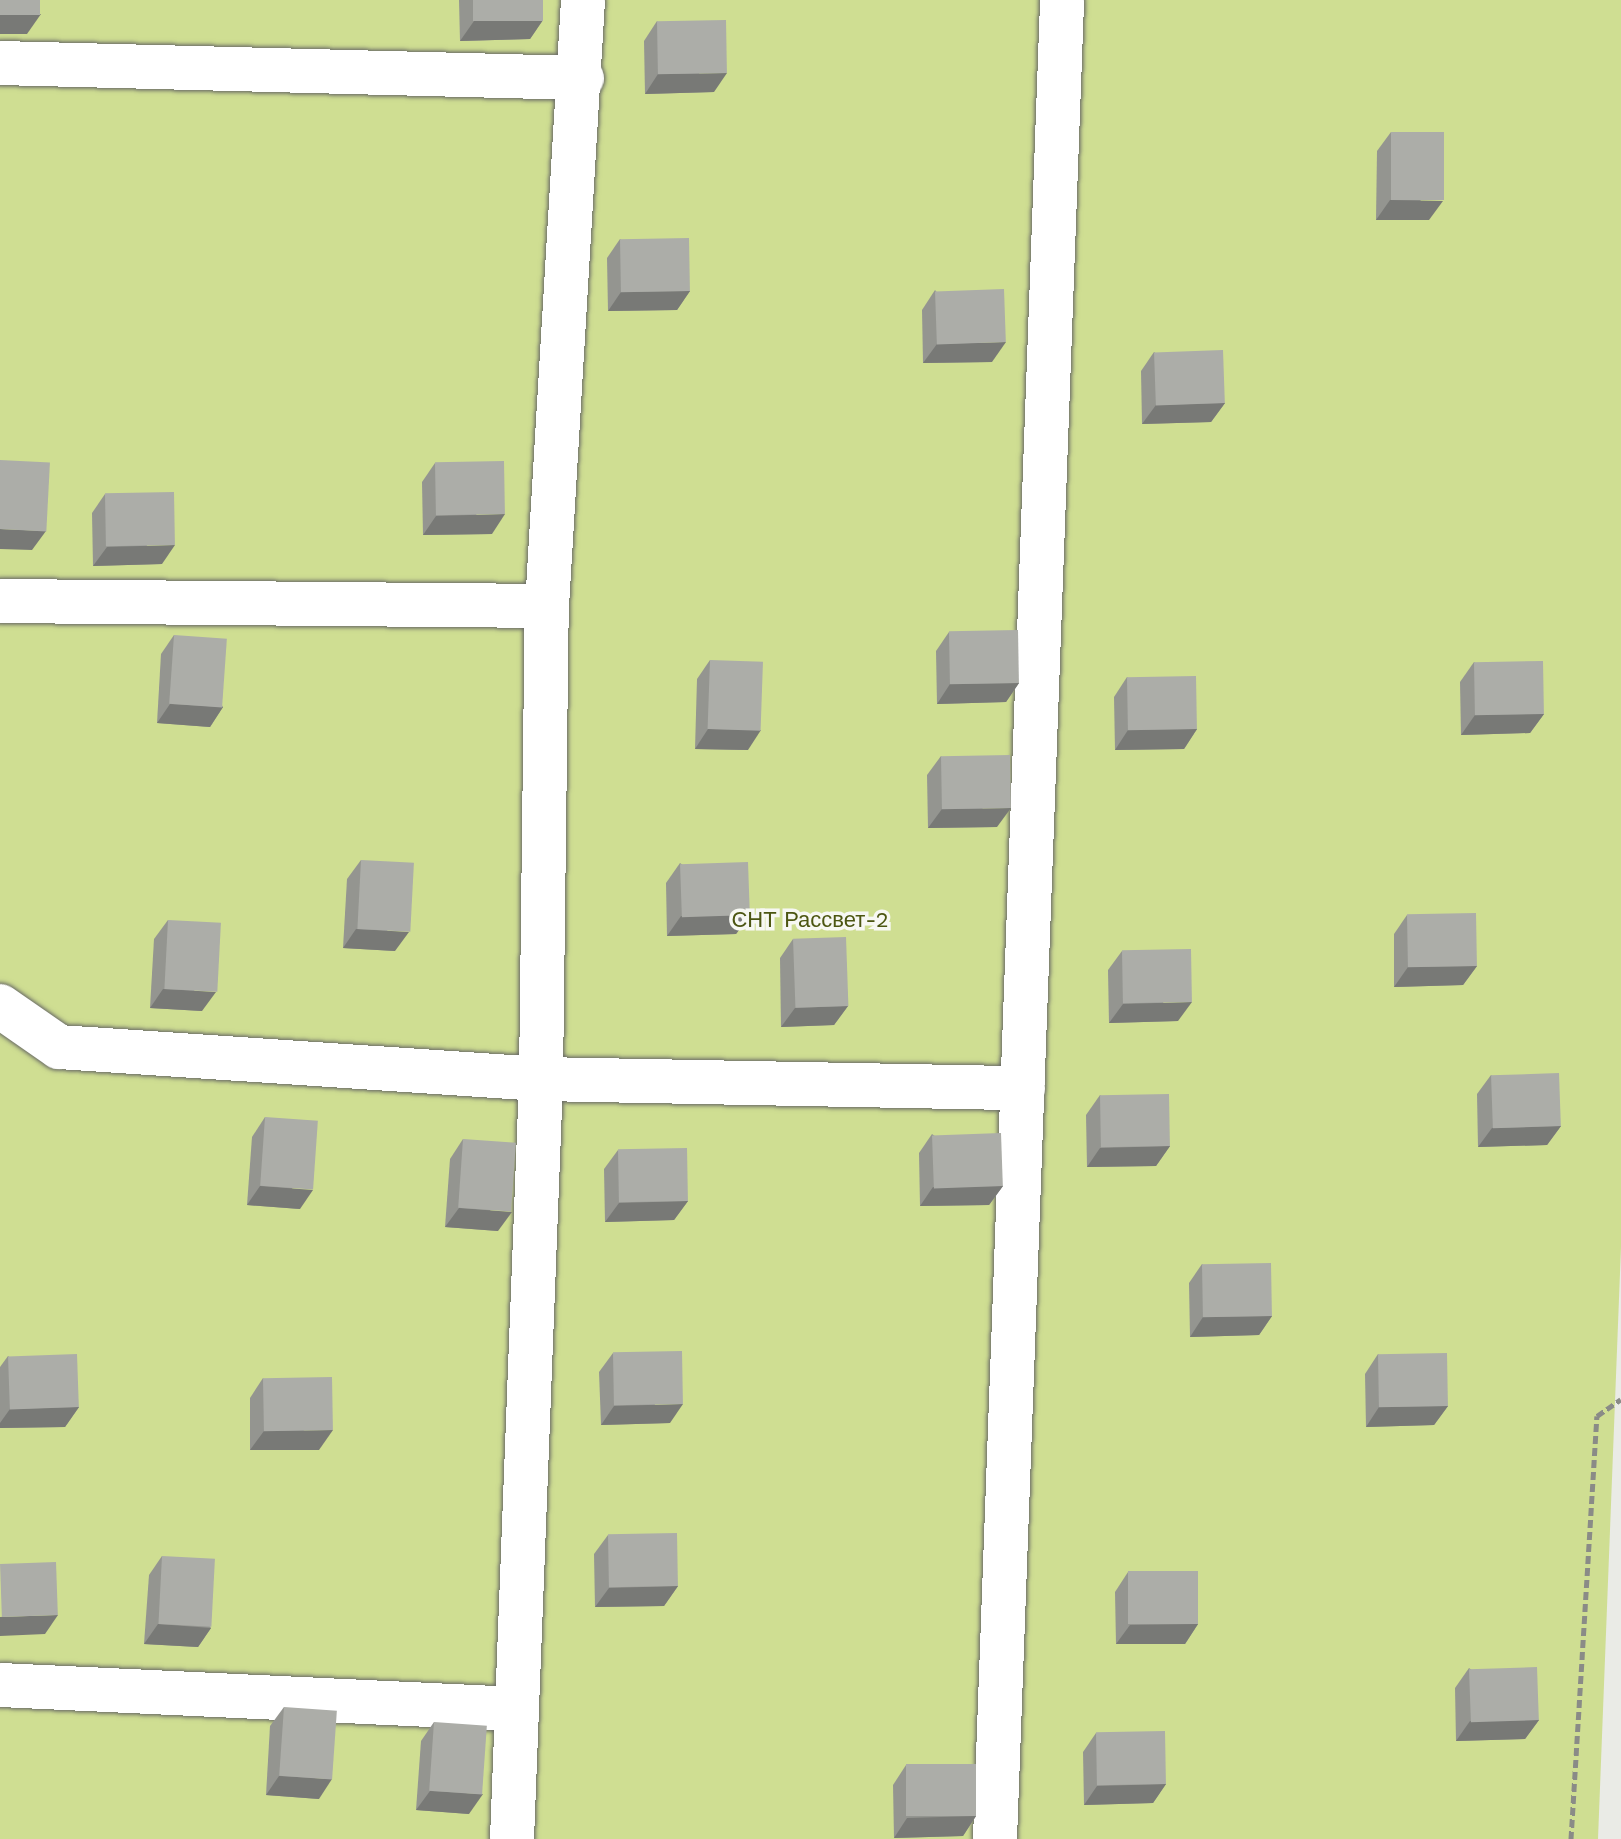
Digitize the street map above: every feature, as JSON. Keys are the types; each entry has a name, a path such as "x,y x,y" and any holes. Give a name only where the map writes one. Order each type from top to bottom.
{"street":[{"path":"512,1839 541,1079 547,606 582,78 583,0"},
{"path":"995,1839 1062,0"},
{"path":"0,63 582,78"},
{"path":"0,601 547,606"},
{"path":"0,1006 59,1047 541,1079 1023,1088"},
{"path":"0,1685 516,1709"}],"path":[{"path":"1571,1839 1597,1416 1621,1399"}],"green space":[{"name":"СНТ Рассвет-2","path":"0,0 1621,0 1621,1247 1598,1839 0,1839"}],"building":[{"path":"0,0 40,0 40,15 0,15"},
{"path":"473,0 543,0 543,21 473,21"},
{"path":"726,20 727,73 658,74 657,21"},
{"path":"1391,132 1444,132 1444,200 1391,200"},
{"path":"689,238 690,291 621,292 620,239"},
{"path":"1004,289 1006,342 937,344 935,291"},
{"path":"1223,350 1225,403 1156,405 1154,352"},
{"path":"0,460 50,463 46,532 0,529"},
{"path":"504,461 505,514 436,515 435,462"},
{"path":"174,492 175,545 106,546 105,493"},
{"path":"1018,630 1019,683 950,684 949,631"},
{"path":"174,635 227,639 222,708 169,704"},
{"path":"710,660 763,662 761,731 708,729"},
{"path":"1543,661 1544,714 1475,715 1474,662"},
{"path":"1196,676 1197,729 1128,730 1127,677"},
{"path":"1010,755 1011,808 942,809 941,756"},
{"path":"361,860 414,863 410,932 357,929"},
{"path":"748,862 750,915 682,917 680,864"},
{"path":"1476,913 1477,966 1408,967 1407,914"},
{"path":"168,920 221,923 217,992 164,989"},
{"path":"846,937 848,1006 795,1008 793,939"},
{"path":"1191,949 1192,1002 1123,1003 1122,950"},
{"path":"1559,1073 1561,1126 1493,1128 1491,1075"},
{"path":"1169,1094 1170,1146 1101,1147 1100,1095"},
{"path":"265,1117 318,1121 313,1190 260,1186"},
{"path":"1001,1133 1003,1186 934,1188 932,1135"},
{"path":"463,1139 516,1143 511,1212 458,1208"},
{"path":"687,1148 688,1201 619,1202 618,1149"},
{"path":"1271,1263 1272,1316 1203,1317 1202,1264"},
{"path":"682,1351 683,1404 614,1405 613,1352"},
{"path":"1447,1353 1448,1406 1379,1407 1378,1354"},
{"path":"77,1354 79,1407 10,1409 8,1356"},
{"path":"332,1377 333,1430 264,1431 263,1378"},
{"path":"677,1533 678,1586 609,1587 608,1534"},
{"path":"162,1556 215,1559 211,1627 158,1624"},
{"path":"56,1562 58,1615 2,1617 0,1564"},
{"path":"1128,1571 1198,1571 1198,1624 1128,1624"},
{"path":"1537,1667 1539,1720 1471,1722 1469,1669"},
{"path":"284,1707 337,1711 332,1780 279,1776"},
{"path":"434,1722 487,1726 482,1795 429,1791"},
{"path":"1165,1731 1166,1784 1097,1785 1096,1732"},
{"path":"906,1764 976,1764 976,1816 906,1816"}]}
